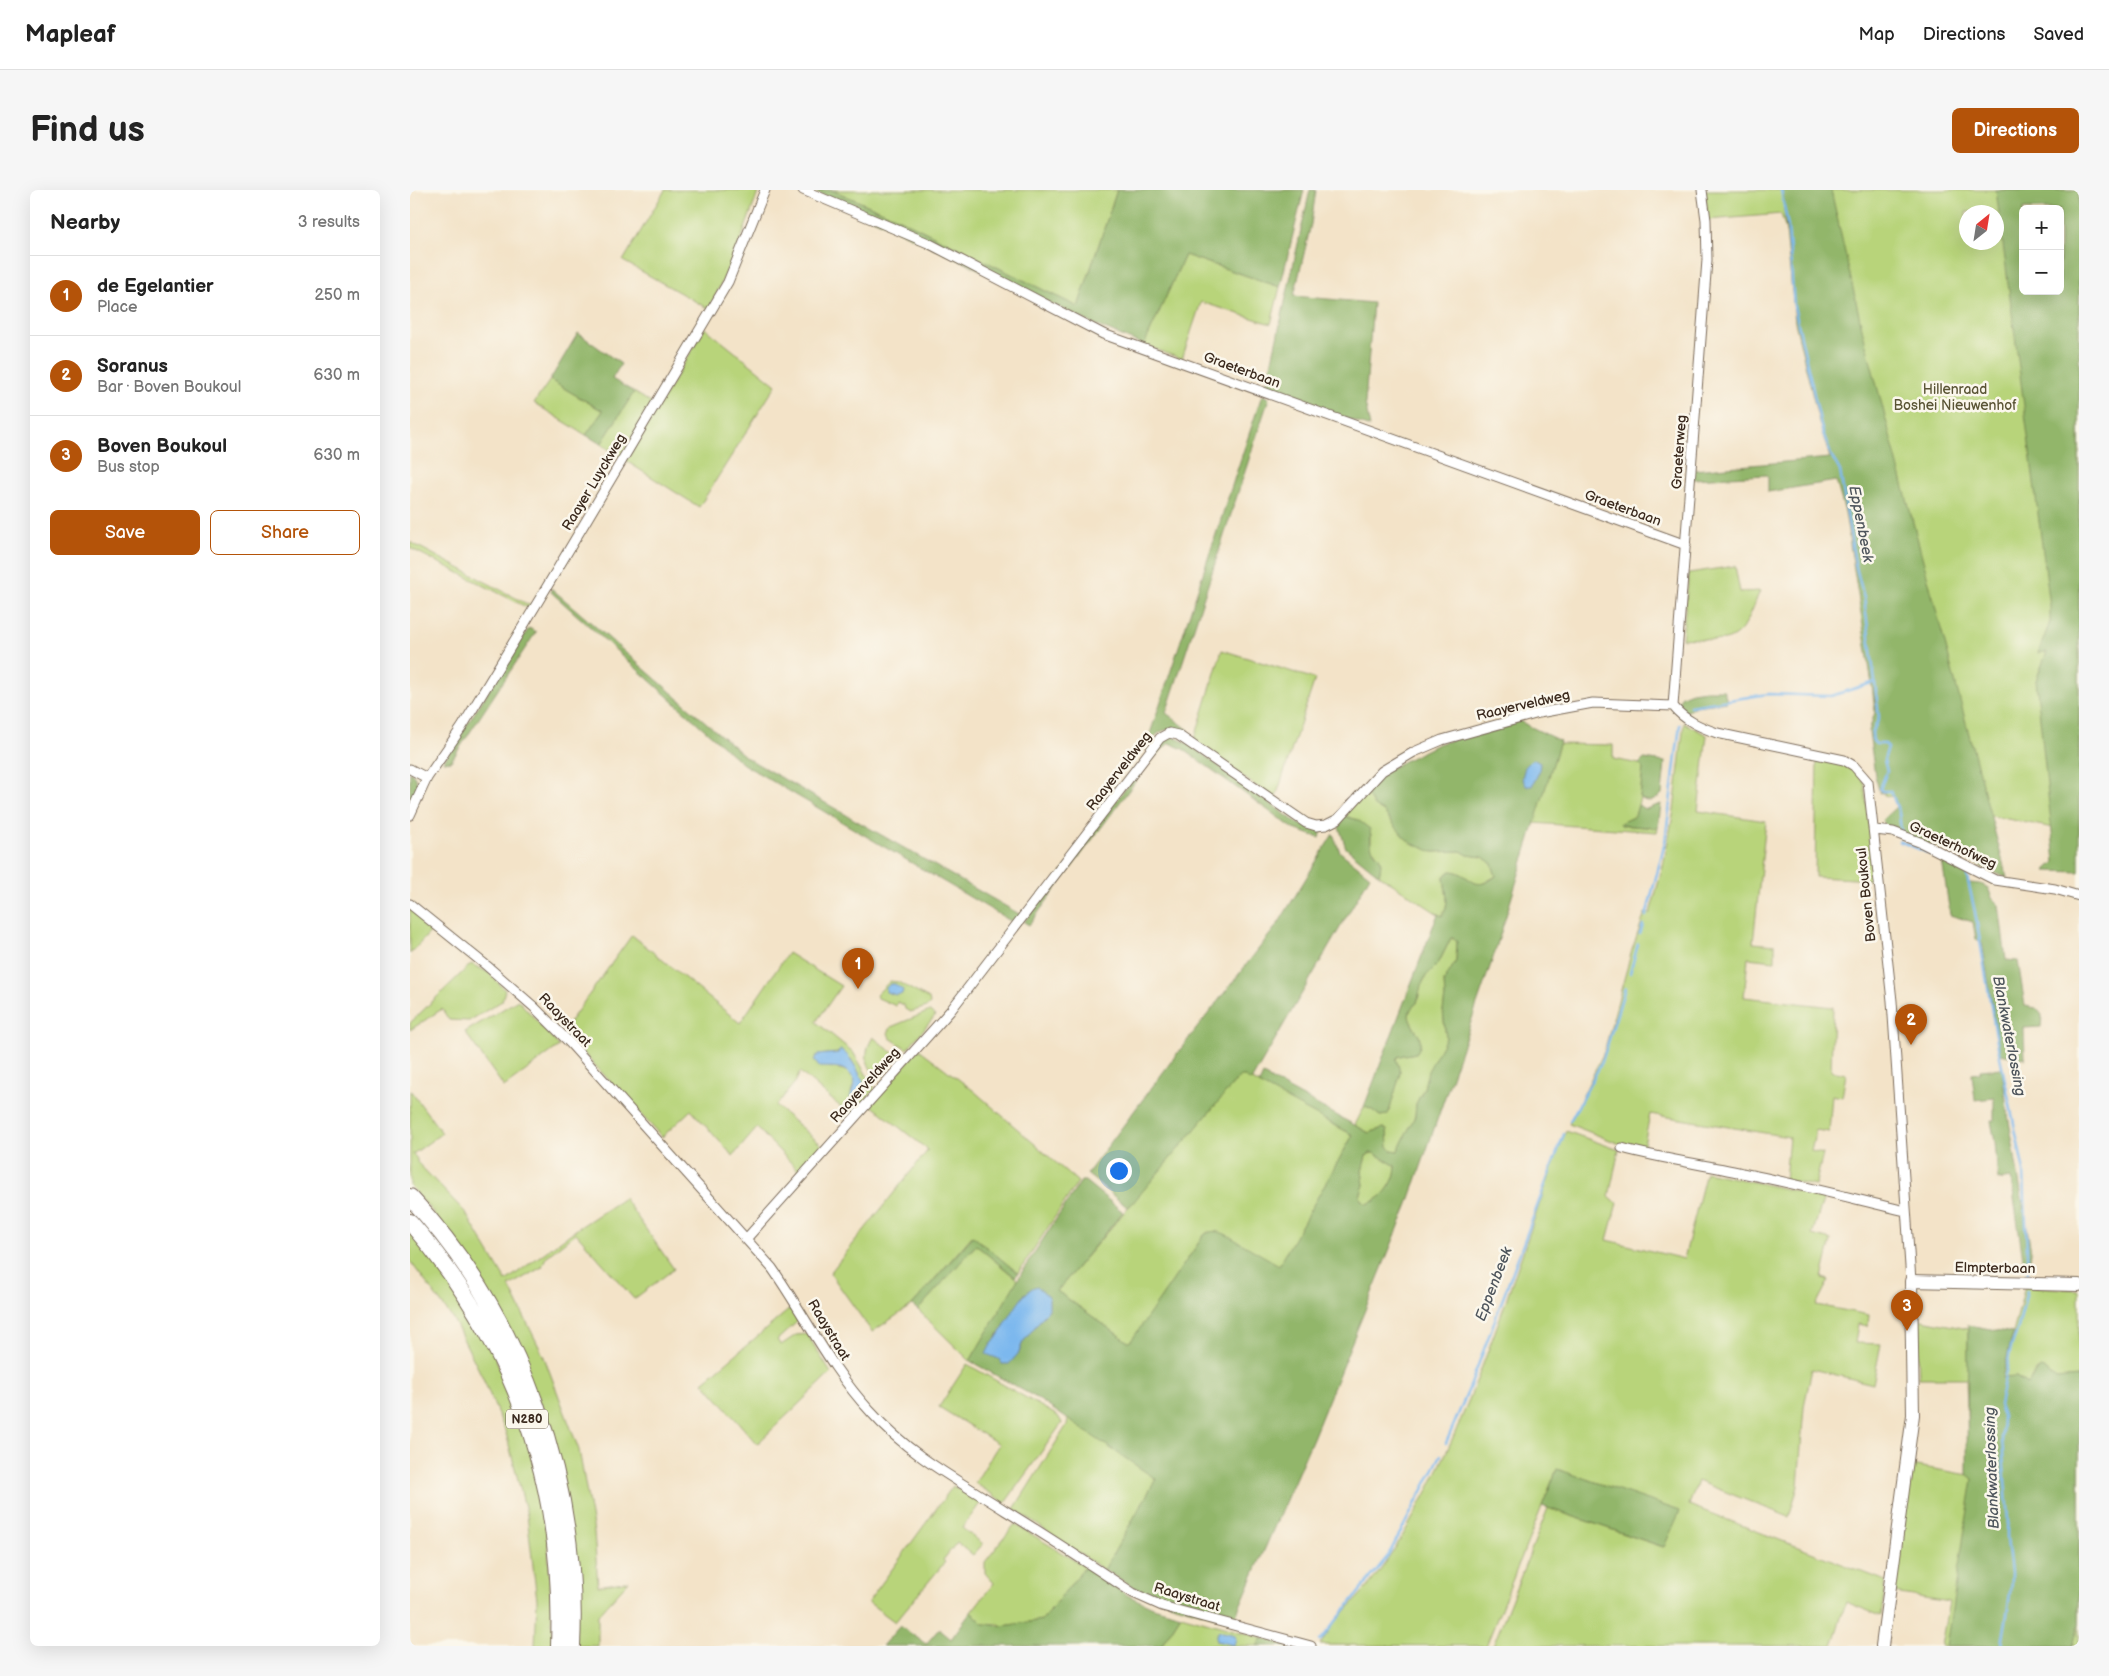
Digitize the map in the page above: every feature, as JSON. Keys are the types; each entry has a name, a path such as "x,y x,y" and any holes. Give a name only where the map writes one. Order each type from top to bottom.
{"highway":[{"name":"N280","path":"410,1197 444,1236 482,1292 510,1344 538,1411 558,1478 569,1544 572,1580 572,1646"},
{"name":"N280","path":"410,1222 446,1266 477,1313 499,1353 526,1415 544,1478 555,1544 559,1593 559,1646"}],"street":[{"name":"Raayer Luyckweg","path":"427,778 462,727 728,282 765,190"},
{"name":"Graeterbaan","path":"803,190 928,243 1103,334 1686,545"},
{"name":"Graeterweg","path":"1676,710 1707,260 1706,220 1702,190"},
{"name":"Raayerveldweg","path":"746,1239 951,1010 1160,738 1169,733 1178,735 1306,823 1316,826 1326,825 1338,819 1382,771 1414,752 1442,740 1539,713 1593,704 1676,710"},
{"name":"Boven Boukoul","path":"1676,710 1699,727 1717,733 1844,760 1854,766 1868,782 1892,1001 1911,1281 1913,1415 1882,1646"},
{"path":"410,769 427,778 410,815"},
{"name":"Graeterhofweg","path":"1874,830 1892,832 1922,843 1995,880 2079,896"},
{"name":"Raaystraat","path":"410,904 487,966 534,1007 570,1043 772,1268 796,1302 812,1333 846,1383 870,1411 908,1449 1133,1593 1162,1606 1311,1646"},
{"path":"1622,1148 1655,1158 1746,1174 1906,1210"},
{"name":"Elmpterbaan","path":"1911,1281 2079,1285"}],"green space":[{"path":"665,190 759,190 737,250 709,309 623,261"},
{"path":"812,190 832,190 895,217 1078,307 1117,190 1304,190 1280,287 1185,255 1144,345 1100,327"},
{"path":"832,190 1117,190 1078,307 895,217"},
{"path":"1310,190 1316,190 1311,224 1294,296 1373,303 1365,403 1370,427 1271,391 1266,387"},
{"name":"Hillenraad Boshei Nieuwenhof","path":"1705,190 2079,190 2079,833 1884,795 1861,586 1822,351 1781,214 1708,220"},
{"path":"1782,190 1831,190 1863,333 2007,878 1946,850 1888,829 1882,820 1896,807 1891,791 1880,793 1875,776 1869,731 1876,709 1845,512 1836,481 1768,492 1768,477 1766,475 1693,479 1694,470 1830,458 1819,422 1795,322"},
{"path":"1996,190 2079,190 2079,872 2045,871 2055,862 2036,680 2047,652 2038,653 2050,622 2050,606 2004,250 2004,205 1998,205"},
{"path":"1185,255 1280,287 1271,324 1201,302 1182,359 1144,345"},
{"path":"705,328 776,385 699,507 626,461"},
{"path":"578,333 621,364 612,379 634,392 601,444 586,435 603,411 550,380"},
{"path":"550,380 603,411 586,435 534,403"},
{"path":"634,392 653,404 621,457 601,444"},
{"path":"1262,395 1269,398 1166,713 1189,730 1185,735 1172,730 1163,731 1155,736 1146,746"},
{"path":"410,542 531,606 530,609 410,548"},
{"path":"1735,566 1740,592 1760,591 1743,627 1738,633 1725,640 1682,639 1689,573"},
{"path":"551,588 747,758 1021,915 1014,923 743,764 551,592"},
{"path":"529,628 536,632 451,761 443,762"},
{"path":"1222,650 1315,679 1275,800 1194,741"},
{"path":"1706,690 1724,690 1727,702 1696,706 1686,712 1682,710 1678,701 1682,696"},
{"path":"1519,721 1560,741 1493,958 1408,1204 1313,1438 1233,1622 1153,1598 1104,1570 1156,1479 1035,1397 970,1361 1025,1267 1081,1181 1085,1181 1123,1212 1057,1291 1128,1342 1131,1341 1206,1233 1219,1232 1225,1234 1279,1265 1353,1135 1259,1084 1263,1075 1369,1133 1383,1128 1387,1130 1388,1146 1391,1150 1398,1151 1415,1116 1416,1104 1424,1088 1428,1071 1446,1038 1443,1011 1445,997 1444,981 1456,961 1457,941 1453,938 1451,938 1438,964 1426,976 1421,986 1417,1003 1411,1009 1409,1016 1420,1039 1420,1046 1416,1053 1399,1056 1396,1059 1400,1071 1389,1112 1387,1115 1380,1116 1371,1109 1364,1107 1438,914 1442,916 1445,911 1447,897 1444,876 1451,871 1482,884 1496,876 1492,864 1483,857 1468,855 1461,851 1433,852 1411,843 1384,812 1374,806 1365,791 1381,773 1438,744","holes":["1374,1153 1396,1166 1394,1178 1387,1190 1383,1195 1366,1204 1361,1200 1360,1196 1364,1185 1362,1171 1366,1156","1025,1293 1049,1309 1023,1342 1018,1354 1002,1364 990,1346"]},
{"path":"1684,723 1707,735 1698,811 1766,821 1753,943 1775,945 1775,961 1748,958 1744,997 1833,1007 1831,1071 1846,1074 1842,1097 1832,1095 1829,1132 1816,1130 1811,1151 1823,1154 1815,1186 1785,1180 1789,1137 1650,1114 1643,1150 1620,1144 1569,1124 1604,1052 1632,950 1645,913 1650,913 1663,866 1674,810"},
{"path":"1172,736 1187,743 1297,823 1311,829 1322,829 1320,838 1294,829 1183,749 1169,743 1149,763 1029,925 1024,922 1162,740"},
{"path":"1559,744 1613,745 1613,759 1639,764 1643,768 1640,798 1635,816 1621,823 1621,825 1658,828 1657,832 1534,823"},
{"path":"1817,757 1843,763 1851,768 1864,782 1876,880 1815,877"},
{"path":"1644,759 1665,762 1662,794 1652,801 1640,798 1643,768 1639,764"},
{"path":"410,772 416,780 417,789 410,809"},
{"path":"1365,791 1374,806 1433,852 1461,851 1468,855 1483,857 1492,864 1496,876 1480,885 1459,873 1451,871 1444,876 1447,896 1445,910 1442,916 1438,914 1379,875 1380,863 1371,847 1371,834 1358,820 1344,816"},
{"path":"1661,804 1658,828 1621,825 1620,823 1635,816 1638,805 1646,809"},
{"path":"1344,816 1358,820 1370,829 1371,845 1381,863 1379,875 1346,848 1339,827 1340,820"},
{"path":"1333,834 1340,852 1370,876 1251,1081 1240,1076 1131,1205 1127,1207 1087,1174 1176,1055 1278,924"},
{"path":"1942,859 1965,870 1969,883 1981,884 1988,888 1992,898 1999,905 2006,960 2018,961 2025,1006 2036,1008 2042,1015 2041,1027 2024,1028 2025,1059 2000,1054 1982,942 1976,939 1973,922 1950,915"},
{"path":"410,908 434,928 410,954"},
{"path":"632,935 740,1023 788,953 841,986 816,1022 853,1052 875,1089 851,1116 800,1072 796,1081 776,1106 824,1147 801,1173 757,1128 733,1156 691,1110 662,1137 563,1031","holes":["838,1053 851,1059 861,1077 851,1093 855,1080 851,1075 844,1070 825,1065 817,1055"]},
{"path":"1451,938 1457,941 1456,961 1444,981 1445,997 1443,1011 1446,1038 1426,1079 1416,1104 1415,1116 1400,1148 1398,1151 1391,1150 1387,1146 1387,1130 1383,1128 1369,1133 1355,1125 1364,1107 1371,1109 1380,1116 1387,1115 1389,1112 1400,1071 1396,1059 1399,1056 1416,1053 1420,1046 1420,1039 1409,1016 1411,1009 1417,1003 1421,986 1426,976 1438,964"},
{"path":"471,964 489,973 505,990 502,1001 469,1021 449,1020 442,1009 410,1030 410,1023"},
{"path":"890,981 898,982 929,999 930,1004 927,1007 910,1012 905,1009 904,1005 897,1002 896,1006 878,998 876,995"},
{"path":"518,1000 559,1046 504,1087 465,1032"},
{"path":"930,1011 935,1016 907,1049 890,1038 888,1033 891,1027"},
{"path":"873,1037 898,1057 883,1076 877,1077 868,1062 868,1048"},
{"path":"919,1049 974,1091 1078,1182 1018,1273 972,1236 912,1305 872,1332 830,1273 928,1150 871,1105"},
{"path":"2002,1068 2031,1252 2029,1266 2024,1266 2011,1178 1998,1180 1991,1121 1994,1120 1994,1098 1975,1100 1972,1074 1980,1073 1980,1070"},
{"path":"1243,1075 1353,1135 1279,1266 1208,1232 1204,1235 1131,1342 1128,1342 1057,1291 1240,1076"},
{"path":"410,1090 442,1133 413,1154 417,1162 465,1212 506,1281 574,1231 624,1198 674,1269 634,1299 576,1233 546,1257 542,1267 509,1286 544,1357 579,1450 594,1532 598,1586 629,1581 598,1615 598,1646 576,1646 554,1439 432,1211 410,1186"},
{"path":"1566,1131 1619,1150 1609,1196 1617,1203 1607,1240 1684,1259 1706,1172 1824,1197 1812,1235 1831,1240 1822,1278 1829,1280 1816,1305 1869,1315 1868,1326 1858,1324 1855,1343 1881,1344 1873,1384 1812,1369 1804,1406 1798,1486 1789,1517 1698,1481 1689,1505 1886,1581 1881,1616 1846,1602 1832,1646 1493,1646 1548,1508 1663,1547 1670,1532 1557,1469 1486,1646 1320,1645 1344,1613 1370,1584 1387,1560 1431,1484 1470,1398 1487,1354"},
{"path":"1371,1153 1396,1166 1394,1178 1387,1190 1377,1199 1366,1204 1360,1196 1364,1185 1362,1171 1366,1156"},
{"path":"410,1231 421,1242 491,1347 516,1409 536,1471 548,1542 553,1646 535,1646 537,1600 527,1515 506,1433 482,1376 453,1319 410,1261"},
{"path":"973,1236 1018,1273 1015,1277 976,1245 918,1310 912,1305"},
{"path":"976,1245 1018,1280 970,1361 918,1310"},
{"path":"2025,1286 2079,1290 2079,1377 2056,1379 2044,1369 2037,1370 2027,1384 2016,1377 2079,1446 2079,1646 1941,1646 1949,1602 1894,1593 1911,1465 1969,1475 1966,1378 1919,1378 1917,1319 1968,1329 1968,1348 2004,1369"},
{"path":"791,1308 798,1321 777,1340 781,1345 796,1335 807,1334 831,1373 757,1444 703,1382"},
{"path":"1968,1325 2013,1333 2002,1378 2016,1377 2027,1384 2040,1368 2056,1379 2079,1377 2079,1623 2073,1646 1946,1646 1973,1479 1967,1474"},
{"path":"967,1364 1058,1416 1062,1423 1005,1503 975,1483 999,1444 939,1407"},
{"path":"1068,1418 1156,1479 1104,1570 1014,1509 1067,1425"},
{"path":"1557,1469 1680,1511 1664,1547 1542,1506"},
{"path":"953,1486 981,1502 962,1528 983,1544 973,1555 957,1542 943,1560 945,1562 895,1622 868,1602"},
{"path":"1015,1524 1085,1567 1042,1620 1003,1626 999,1624 984,1624 971,1612 994,1583 985,1573 985,1562"},
{"path":"1085,1567 1129,1596 1153,1607 1181,1615 1161,1646 882,1646 900,1626 926,1644 939,1629 951,1639 971,1612 984,1624 1003,1626 1042,1620"},
{"path":"1181,1615 1262,1638 1257,1646 1161,1646"},
{"path":"1262,1638 1292,1646 1257,1646"}],"water":[{"path":"1533,759 1540,763 1539,772 1532,786 1526,786 1522,778 1525,767"},
{"path":"890,984 895,984 903,990 902,994 896,995 886,992 886,988"},
{"path":"840,1050 851,1060 864,1084 865,1088 854,1100 850,1098 855,1080 847,1071 838,1068 819,1067 814,1060 817,1055 838,1053"},
{"path":"1037,1286 1049,1297 1049,1309 1023,1342 1018,1354 1009,1364 1002,1364 999,1359 986,1354 1024,1295"},
{"path":"1219,1631 1235,1635 1236,1640 1233,1645 1216,1641 1216,1635"}],"waterway":[{"name":"Eppenbeek","path":"1690,706 1768,694 1831,696 1875,682 1864,598 1855,563 1840,471 1831,455 1822,430 1794,306 1788,227 1781,190"},
{"name":"Blankwaterlossing","path":"1875,683 1879,718 1872,733 1873,741 1876,744 1885,744 1888,747 1884,760 1887,771 1880,789 1882,791 1891,791 1899,813 1901,831"},
{"name":"Eppenbeek","path":"1646,916 1665,842 1680,725"},
{"name":"Blankwaterlossing","path":"1899,841 1941,858 1966,872 1975,912 1998,1047 2024,1172 2028,1278"},
{"name":"Eppenbeek","path":"1640,934 1643,925"},
{"name":"Eppenbeek","path":"1630,973 1638,944"},
{"name":"Eppenbeek","path":"1570,1121 1602,1062 1625,988"},
{"name":"Eppenbeek","path":"1446,1443 1471,1384 1564,1134"},
{"name":"Blankwaterlossing","path":"2002,1646 2011,1585 2011,1569 2007,1535 2008,1521 2002,1439 2003,1416 1999,1405 2011,1347 2018,1328 2027,1291"},
{"name":"Eppenbeek","path":"1320,1641 1388,1556 1441,1455"}],"place":[{"name":"de Egelantier","path":"858,989"},
{"name":"Soranus","path":"1911,1045"},
{"name":"Boven Boukoul","path":"1907,1331"}]}
